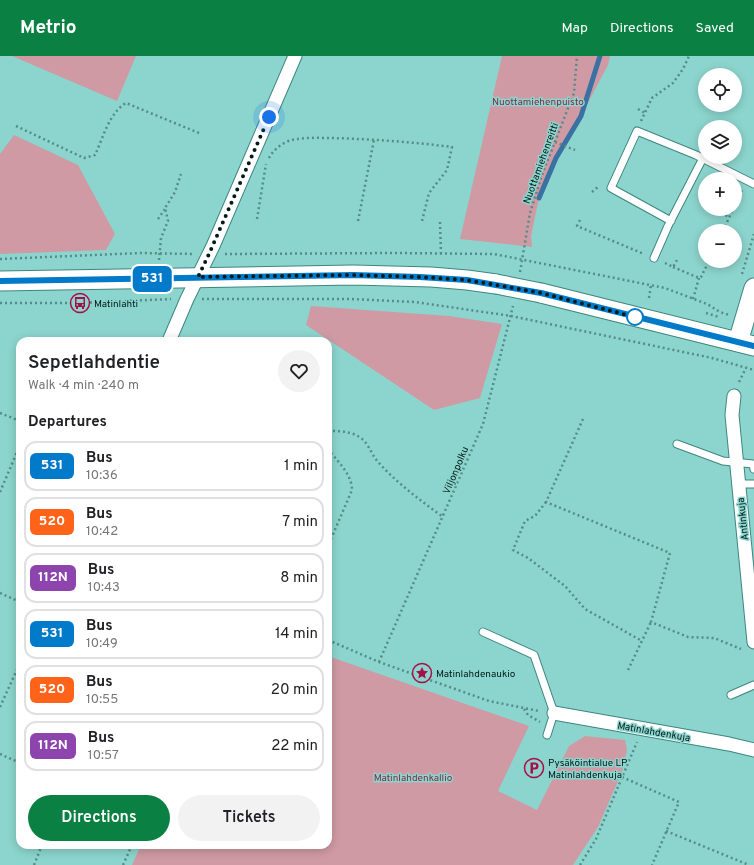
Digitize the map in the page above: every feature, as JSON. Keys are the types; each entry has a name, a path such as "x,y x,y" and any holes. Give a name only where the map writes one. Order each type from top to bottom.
{"main road":[{"path":"0,281 353,275 467,280 541,293 746,344 754,288"}],"street":[{"path":"171,337 211,250 295,56"},
{"name":"Antinkuja","path":"734,396 732,415 739,484 751,647"},
{"name":"Matinlahdenkuja","path":"554,713 729,744 754,750"}],"lane":[{"path":"671,221 611,188 637,130 698,156"},
{"path":"654,258 700,164"},
{"path":"715,164 754,184"},
{"path":"677,444 723,461 753,464 754,469"},
{"path":"739,484 754,484"},
{"path":"483,632 534,655 554,713 547,735"},
{"path":"731,695 754,685"}],"path":[{"name":"Nuottamiehenreitti","path":"520,276 530,213 542,175 574,93 577,56"},
{"path":"637,130 652,98 673,83 689,56"},
{"path":"16,126 84,158 95,155 119,107 126,103 199,132"},
{"path":"638,109 646,113"},
{"path":"257,220 266,164 270,156 283,144 292,140 317,138 374,140 452,148 446,170 429,193 422,221"},
{"path":"358,221 374,140"},
{"path":"555,142 575,150"},
{"path":"158,219 175,192 181,174"},
{"path":"159,253 161,238 168,221 165,208"},
{"path":"726,224 729,217"},
{"path":"580,220 577,226 616,241 699,278"},
{"path":"440,222 441,254"},
{"path":"616,241 618,237"},
{"path":"673,267 676,260"},
{"path":"693,299 699,278 703,275 706,268"},
{"path":"649,298 651,285"},
{"path":"0,303 80,303 159,299 320,299 415,302 511,316 712,358 754,370"},
{"name":"Viljonpolku","path":"379,662 483,424 514,303"},
{"path":"706,313 719,317"},
{"path":"0,413 16,419"},
{"path":"583,419 546,502 535,516 525,521 513,550 528,558 565,586 585,609 642,641"},
{"path":"332,431 348,432 361,438 377,462 406,489 443,517"},
{"path":"0,492 16,454"},
{"path":"332,454 344,469 352,483 352,490 332,537"},
{"path":"546,502 670,553 651,622 628,670"},
{"path":"0,593 16,600"},
{"path":"651,622 688,637 714,638 751,647"},
{"path":"332,642 379,662 489,701 524,709 554,713"},
{"path":"0,707 16,672"},
{"path":"580,865 596,839 642,729"},
{"path":"0,754 16,761"},
{"path":"622,777 679,802 652,865"},
{"path":"666,831 749,865"},
{"path":"34,865 40,849"},
{"path":"123,865 130,849"}],"green space":[{"path":"12,56 136,56 117,101"},
{"name":"Nuottamiehenpuisto","path":"502,56 610,56 608,65 581,116 556,158 539,198 531,236 532,247 460,239"},
{"path":"14,135 78,165 115,234 106,250 0,254 0,154"},
{"path":"311,306 449,316 502,324 480,398 434,410 332,342 332,337 324,337 306,325"},
{"name":"Matinlahdenkallio","path":"332,657 529,726 498,791 537,810 569,746 585,736 625,740 627,750 622,772 598,827 573,865 132,865 139,849 332,849"}],"waterway":[{"path":"539,198 556,158 581,116 600,56"}],"bus line":[{"name":"531","path":"0,281 353,275 467,280 541,293 754,346"}],"place":[{"name":"Matinlahti","path":"80,303"},
{"name":"Matinlahdenaukio","path":"422,673"},
{"name":"Pysäköintialue LP Matinlahdenkuja","path":"534,768"}],"route":[{"path":"269,117 198,277 353,275 467,280 541,293 635,317"}]}
